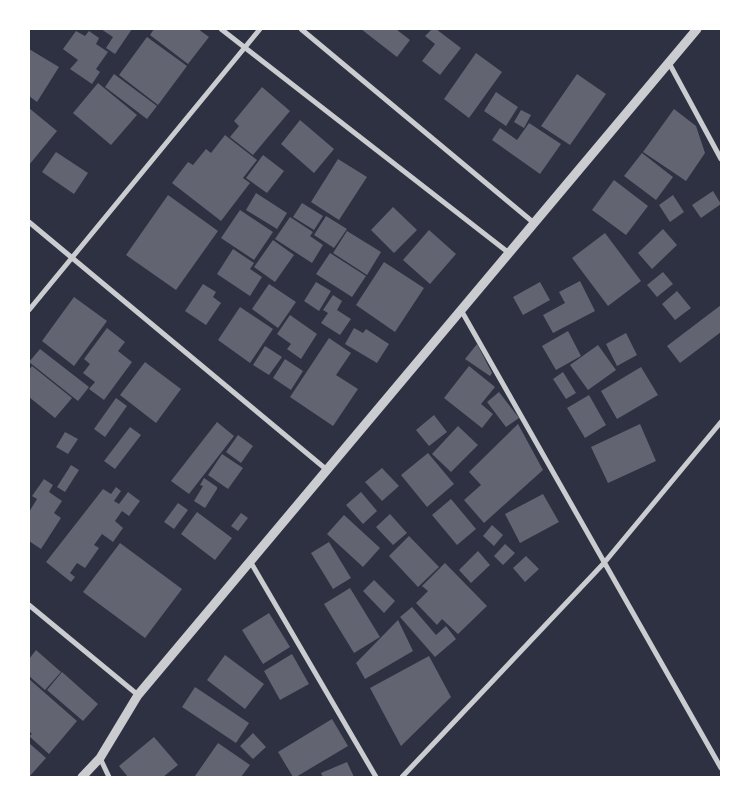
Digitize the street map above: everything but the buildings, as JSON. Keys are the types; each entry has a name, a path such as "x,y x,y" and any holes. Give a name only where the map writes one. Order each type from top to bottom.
{"street":[{"path":"221,29 509,253"},
{"path":"29,310 260,29"},
{"path":"301,29 534,223"},
{"path":"82,777 100,758 138,695 697,29"},
{"path":"669,63 721,159"},
{"path":"29,222 327,470"},
{"path":"461,310 721,768"},
{"path":"402,777 604,563 721,422"},
{"path":"250,561 376,777"},
{"path":"29,605 138,695"},
{"path":"100,758 109,777"}]}
